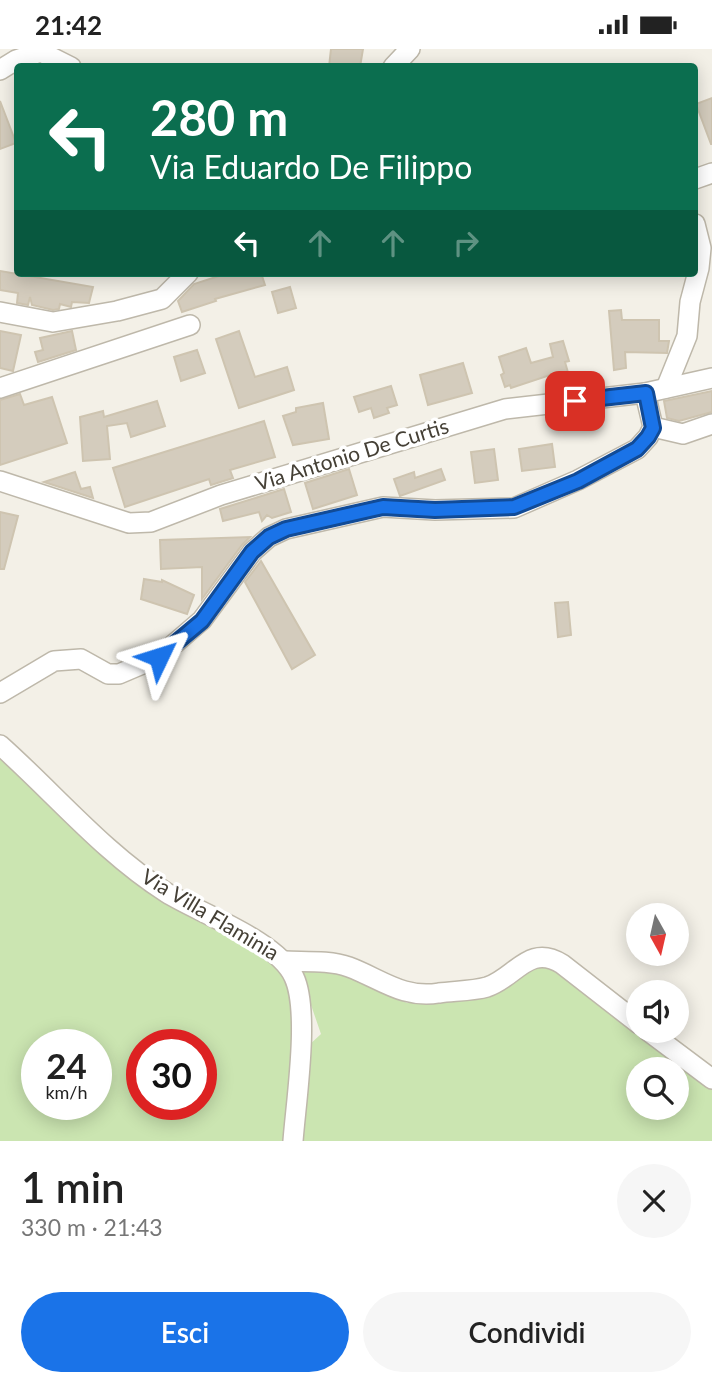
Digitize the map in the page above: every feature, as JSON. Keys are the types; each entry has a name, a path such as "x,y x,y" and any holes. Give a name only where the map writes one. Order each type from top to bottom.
{"street":[{"path":"397,63 410,49"},
{"path":"0,70 16,60 41,52 64,63"},
{"path":"698,236 701,248 698,272"},
{"path":"0,312 52,322 117,311 162,299 184,277"},
{"path":"666,388 687,336 690,302 697,277"},
{"path":"0,388 190,325"},
{"name":"Via Antonio De Curtis","path":"0,481 130,523 151,523 220,495 505,409 646,393 712,378"},
{"path":"0,693 54,661 81,659 108,674 119,674 159,657 202,621 252,552 269,537 286,529 383,507 435,510 514,507 578,481 637,449 648,437 653,428 646,393"},
{"path":"653,428 683,434 712,424"},
{"name":"Via Villa Flaminia","path":"0,745 103,843 140,874 169,894 233,928 285,961 294,977 301,1004 293,1141"},
{"path":"285,961 348,967 395,990 422,995 484,988 497,983 531,959 542,956 553,958 562,964 626,1014"},
{"path":"665,1043 712,1079"}],"green space":[{"path":"0,755 163,900 271,960 284,973 296,1006 290,1141 0,1141"},
{"path":"540,961 626,1022 626,1043 654,1043 672,1057 626,1057 626,1120 689,1120 689,1071 712,1089 712,1141 301,1141 308,1046 321,1034 301,976 302,966 348,971 407,1003 458,997"}],"building":[{"path":"331,49 363,49 361,63 329,63"},
{"path":"712,98 712,144 698,109 698,103"},
{"path":"0,101 14,144 0,149"},
{"path":"0,271 14,273 14,277 35,277 93,287 89,303 72,302 71,307 60,304 59,309 53,310 32,305 30,297 28,305 17,303 18,293 0,290"},
{"path":"216,277 262,277 265,285 215,299 216,301 182,312 178,301 194,284"},
{"path":"290,287 296,308 278,313 272,292"},
{"path":"621,310 622,320 659,320 659,341 669,341 667,353 625,352 626,368 614,370 609,311"},
{"path":"0,331 21,335 13,371 0,368"},
{"path":"72,331 76,350 38,362 35,352 43,350 40,338"},
{"path":"239,331 255,377 287,367 294,390 239,408 216,339"},
{"path":"563,341 569,361 565,362 569,376 552,381 550,375 511,388 510,385 505,387 499,357 526,348 531,363 553,357 550,344"},
{"path":"197,350 205,373 181,381 174,357"},
{"path":"463,363 472,393 428,405 420,375"},
{"path":"391,386 397,405 387,408 389,413 374,418 371,408 359,412 354,397"},
{"path":"712,391 712,412 679,421 667,418 664,401"},
{"path":"20,394 24,405 52,397 67,443 0,465 0,400"},
{"path":"157,401 165,426 131,437 127,423 107,426 110,459 83,461 80,417 103,411 104,417"},
{"path":"323,403 329,439 293,445 283,416 296,412 296,408"},
{"path":"264,421 275,457 230,470 233,478 211,485 209,479 125,507 113,468"},
{"path":"552,444 555,467 522,471 519,449"},
{"path":"494,449 498,480 475,483 471,452"},
{"path":"349,469 357,495 313,509 305,483"},
{"path":"441,469 445,480 400,496 394,479 414,472 415,478"},
{"path":"75,472 81,489 90,487 93,498 44,482"},
{"path":"284,489 291,512 272,518 267,515 262,521 259,512 223,521 220,509"},
{"path":"0,512 18,516 4,569 0,569"},
{"path":"250,537 202,599 202,567 161,569 160,540"},
{"path":"261,561 315,655 292,669 245,582"},
{"path":"144,579 162,580 194,595 187,614 141,599"},
{"path":"568,602 571,635 558,637 555,603"}],"route":[{"path":"159,657 202,621 252,552 269,537 286,529 383,507 435,510 514,507 578,481 637,449 653,428 646,393 575,401"}]}
